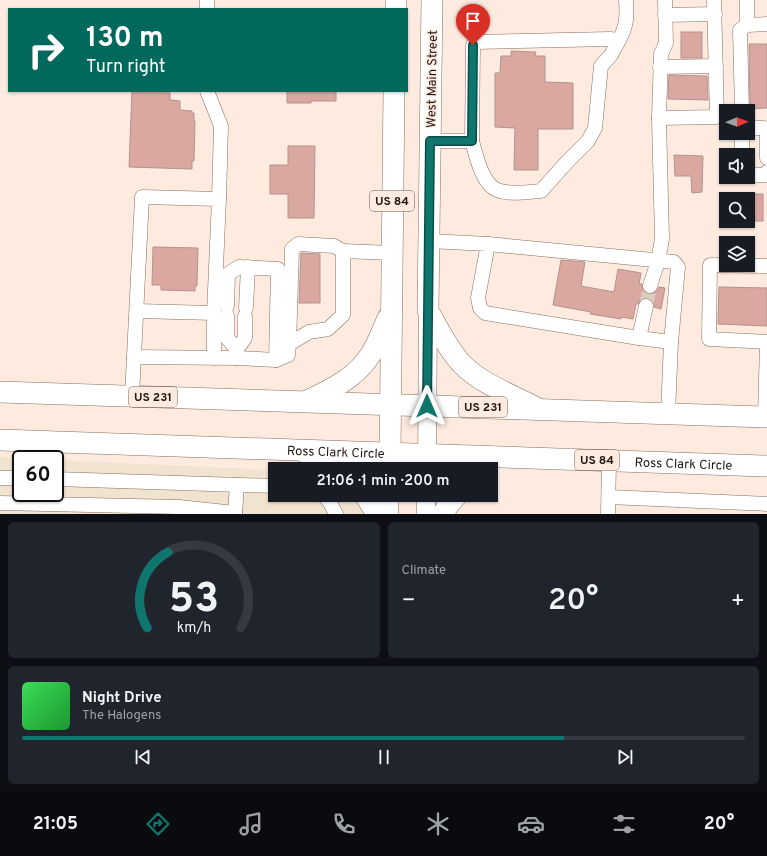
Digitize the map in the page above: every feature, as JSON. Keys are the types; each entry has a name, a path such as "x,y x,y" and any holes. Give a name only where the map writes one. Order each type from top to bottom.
{"highway":[{"name":"West Main Street","path":"428,311 432,0"},
{"name":"US 84","path":"390,461 394,92"},
{"path":"428,311 450,350 464,366 479,378 540,409 766,417"},
{"path":"306,402 340,384 354,374 371,354 391,312"},
{"name":"US 231","path":"0,392 540,409"},
{"name":"Ross Clark Circle","path":"0,440 29,450"},
{"name":"Ross Clark Circle","path":"64,450 303,451 390,461 427,462 518,458 767,466"},
{"path":"303,451 320,462"},
{"path":"498,468 518,458"},
{"path":"369,502 377,514"},
{"path":"443,514 451,502"}],"main road":[{"name":"West Main Street","path":"427,462 428,311"},
{"path":"389,502 389,514"},
{"path":"426,502 426,514"}],"lane":[{"path":"619,40 476,42 473,45 472,141 478,164 488,182 496,190 508,192 541,191 566,162 588,141 595,128 601,66 611,55 624,31 627,20 626,0"},
{"path":"650,286 658,261 662,239 659,118 661,54 666,43 665,0"},
{"path":"659,118 717,117 714,0"},
{"path":"747,0 747,25"},
{"path":"665,15 715,14"},
{"path":"742,104 740,30 747,25 767,24"},
{"path":"660,67 716,66"},
{"path":"207,92 221,126 217,266 222,311 227,338 237,354"},
{"path":"755,128 764,128 766,130 767,158"},
{"path":"430,141 472,141"},
{"path":"755,175 765,175 767,172"},
{"path":"132,396 142,197 219,199"},
{"path":"429,242 488,244 674,262 678,267 671,342 668,414"},
{"path":"134,357 214,358 237,354 276,360 288,355 292,250 298,244 334,246 343,251 392,252"},
{"path":"488,244 478,298 480,308 485,313 671,342"},
{"path":"289,344 309,332 328,329 342,315 343,251"},
{"path":"766,417 767,343 709,340 710,265 767,266"},
{"path":"217,266 278,269 276,360"},
{"path":"214,358 228,274 243,267"},
{"path":"237,354 245,338 246,312 243,267"},
{"path":"639,338 646,306"},
{"path":"137,311 222,311"},
{"path":"608,514 609,461"},
{"path":"0,478 12,478"},
{"path":"64,479 268,486"},
{"path":"0,503 179,507 235,514 237,485"},
{"path":"609,497 767,504"},
{"path":"330,502 336,514"}],"shaded area":[{"path":"0,457 12,458 12,502 64,502 64,460 268,470 268,502 361,502 369,514 0,514"}],"building":[{"path":"681,32 702,32 702,58 681,58"},
{"path":"749,44 767,44 767,108 755,109 755,104 750,104"},
{"path":"511,51 536,52 535,56 545,56 545,82 573,83 573,129 538,129 538,170 514,170 515,128 495,127 495,73 500,73 501,56 511,56"},
{"path":"669,75 707,76 708,100 668,99"},
{"path":"132,92 170,93 170,100 180,101 180,110 192,111 192,113 194,113 194,161 192,161 192,169 129,167"},
{"path":"287,92 336,92 336,101 287,103"},
{"path":"288,146 315,146 314,218 288,218 288,194 270,194 270,165 288,165"},
{"path":"674,155 703,156 702,192 692,193 691,176 675,176"},
{"path":"755,194 763,194 763,221 755,221"},
{"path":"153,247 198,248 197,286 195,286 195,291 161,290 161,285 152,285"},
{"path":"301,253 320,254 320,303 299,303"},
{"path":"561,260 585,262 581,286 614,292 618,269 641,273 639,284 642,284 644,292 651,294 656,292 659,287 665,288 661,309 654,307 654,303 651,299 644,298 636,304 633,319 621,317 621,319 590,314 591,312 553,305"},
{"path":"719,287 767,288 767,326 718,324"}],"tunnel":[{"path":"646,306 650,286"}],"route":[{"path":"427,406 430,141 472,141 473,45"}]}
